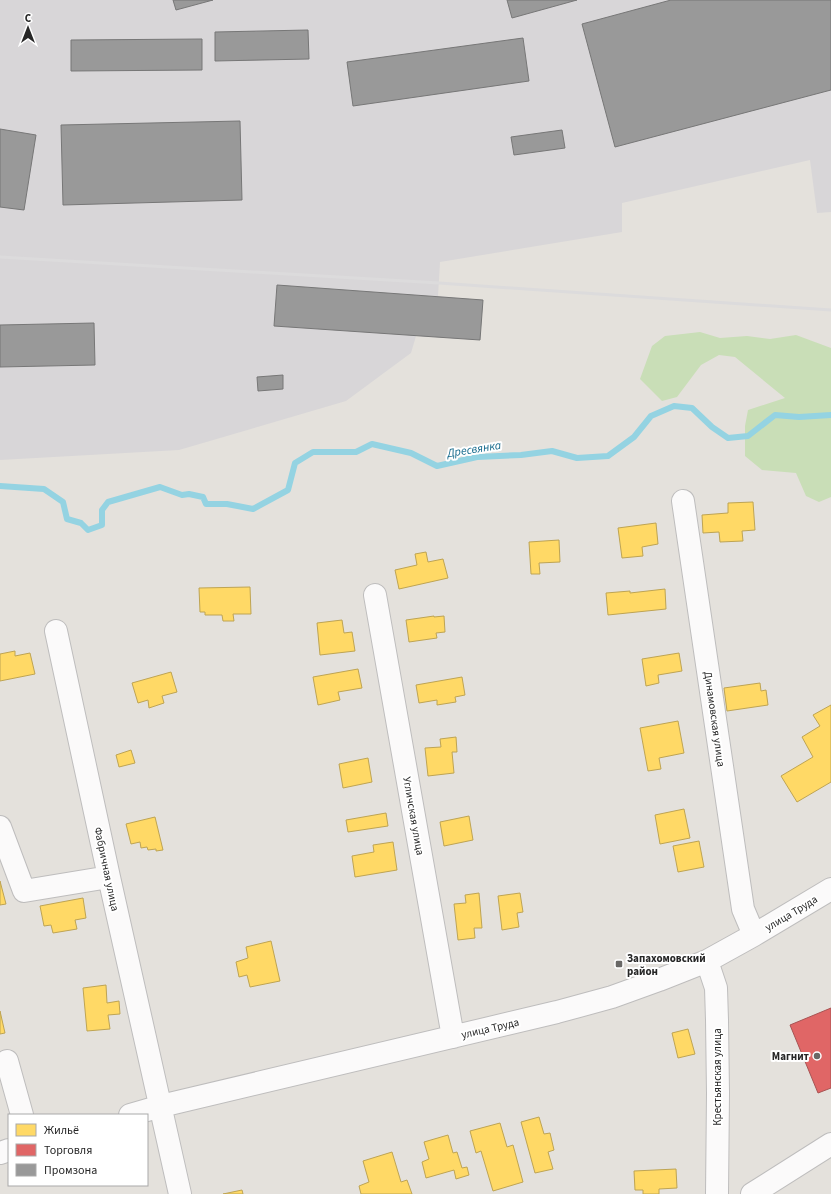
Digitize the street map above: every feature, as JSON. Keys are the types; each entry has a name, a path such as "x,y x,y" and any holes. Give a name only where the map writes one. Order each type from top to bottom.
{"street":[{"name":"Динамовская улица","path":"683,500 743,909 754,935"},
{"name":"Угличская улица","path":"375,595 453,1037"},
{"name":"Фабричная улица","path":"56,631 108,877 180,1194"},
{"path":"0,827 24,891 108,877"},
{"name":"улица Труда","path":"133,1114 161,1106 557,1012 612,997 706,961 754,935 831,889"},
{"name":"Крестьянская улица","path":"706,961 716,988 718,1093 716,1194"},
{"path":"8,1061 22,1114"},
{"path":"752,1194 831,1144"}],"shaded area":[{"path":"0,0 831,0 831,212 817,213 810,160 622,203 622,232 440,262 438,296 483,300 480,340 416,336 411,353 346,401 179,450 0,460"}],"green space":[{"path":"700,332 720,338 747,336 770,339 796,335 831,348 831,497 819,502 806,496 796,473 762,470 745,456 745,426 748,410 785,398 735,357 719,355 701,365 677,397 662,401 640,379 652,346 665,336"}],"building: Жильё":[{"path":"753,502 755,530 742,531 743,541 720,542 719,532 703,533 702,515 728,513 728,503"},
{"path":"656,523 658,544 642,547 643,556 622,558 618,528"},
{"path":"559,540 560,562 539,563 540,574 531,574 529,542"},
{"path":"426,552 428,562 443,559 448,578 399,589 395,570 417,565 415,554"},
{"path":"250,587 251,614 233,614 234,621 223,621 222,615 205,615 205,612 200,612 199,588"},
{"path":"665,589 666,609 608,615 606,593 630,591 630,593"},
{"path":"444,616 445,632 436,633 437,638 409,642 406,620"},
{"path":"342,620 344,633 352,632 355,651 320,655 317,623"},
{"path":"15,651 15,656 30,653 35,674 0,681 0,654"},
{"path":"679,653 682,671 658,675 659,683 646,686 642,659"},
{"path":"358,669 362,688 338,692 340,700 318,705 313,677"},
{"path":"171,672 177,692 162,696 164,703 149,708 148,700 138,703 132,683"},
{"path":"462,677 465,695 455,697 456,702 437,705 437,700 419,703 416,685"},
{"path":"760,683 761,691 766,690 768,705 727,711 724,688"},
{"path":"831,705 831,782 797,802 781,776 813,757 802,737 820,726 813,715"},
{"path":"678,721 684,753 659,758 661,769 648,771 640,728"},
{"path":"456,737 457,752 452,752 454,773 428,776 425,748 441,747 440,739"},
{"path":"131,750 135,763 119,767 116,755"},
{"path":"368,758 372,782 343,788 339,764"},
{"path":"684,809 690,838 660,844 655,815"},
{"path":"386,813 388,826 348,832 346,820"},
{"path":"469,816 473,840 444,846 440,822"},
{"path":"155,817 163,850 156,851 156,849 148,850 147,847 141,848 140,842 131,844 126,824"},
{"path":"699,841 704,867 678,872 673,846"},
{"path":"393,842 397,870 355,877 352,856 374,852 373,845"},
{"path":"0,881 6,904 0,905"},
{"path":"479,893 482,928 474,928 475,938 458,940 454,904 466,903 465,895"},
{"path":"520,893 523,912 517,913 519,927 502,930 498,896"},
{"path":"83,898 86,918 75,920 77,929 53,933 51,925 44,926 40,906"},
{"path":"271,941 280,981 250,987 247,975 239,977 236,962 248,958 246,947"},
{"path":"106,985 107,1003 119,1001 120,1014 108,1015 110,1029 87,1031 83,988"},
{"path":"0,1011 5,1033 0,1034"},
{"path":"688,1029 695,1054 678,1058 672,1033"},
{"path":"539,1117 544,1134 550,1133 554,1150 548,1152 553,1169 535,1173 521,1122"},
{"path":"500,1123 507,1147 513,1145 523,1182 493,1191 481,1151 476,1153 470,1131"},
{"path":"448,1135 453,1153 457,1152 462,1168 467,1167 469,1175 456,1179 454,1170 426,1178 422,1162 429,1159 424,1142"},
{"path":"392,1152 401,1182 407,1180 412,1194 361,1194 359,1186 369,1182 363,1161"},
{"path":"676,1169 677,1188 659,1189 659,1194 643,1194 643,1190 635,1190 634,1171"},
{"path":"242,1190 243,1194 223,1194"}],"building: Торговля":[{"name":"Магнит","path":"831,1008 831,1088 818,1093 790,1025"}],"building: Промзона":[{"path":"173,0 213,0 176,10"},
{"path":"507,0 577,0 512,18"},
{"path":"671,0 831,0 831,90 615,147 582,24"},
{"path":"308,30 309,59 215,61 215,32"},
{"path":"523,38 529,81 353,106 347,62"},
{"path":"202,39 202,70 71,71 71,40"},
{"path":"240,121 242,200 63,205 61,125"},
{"path":"0,129 36,135 24,210 0,207"},
{"path":"562,130 565,148 514,155 511,137"},
{"path":"277,285 483,300 480,340 274,326"},
{"path":"94,323 95,365 0,367 0,325"},
{"path":"283,375 283,389 258,391 257,377"}],"waterway":[{"name":"Дресвянка","path":"0,486 44,489 63,502 67,519 81,523 88,530 102,525 102,510 108,502 160,487 182,495 189,494 203,497 206,504 227,504 253,509 288,490 295,463 313,452 356,452 372,444 411,453 437,466 477,457 521,455 552,451 577,458 608,456 634,437 651,416 674,406 692,408 712,427 728,438 748,436 775,415 799,417 831,415"}],"railway":[{"path":"0,257 439,283 831,310"}],"place":[{"name":"Запахомовский район","path":"619,964"},
{"name":"Магнит","path":"817,1056"}]}
